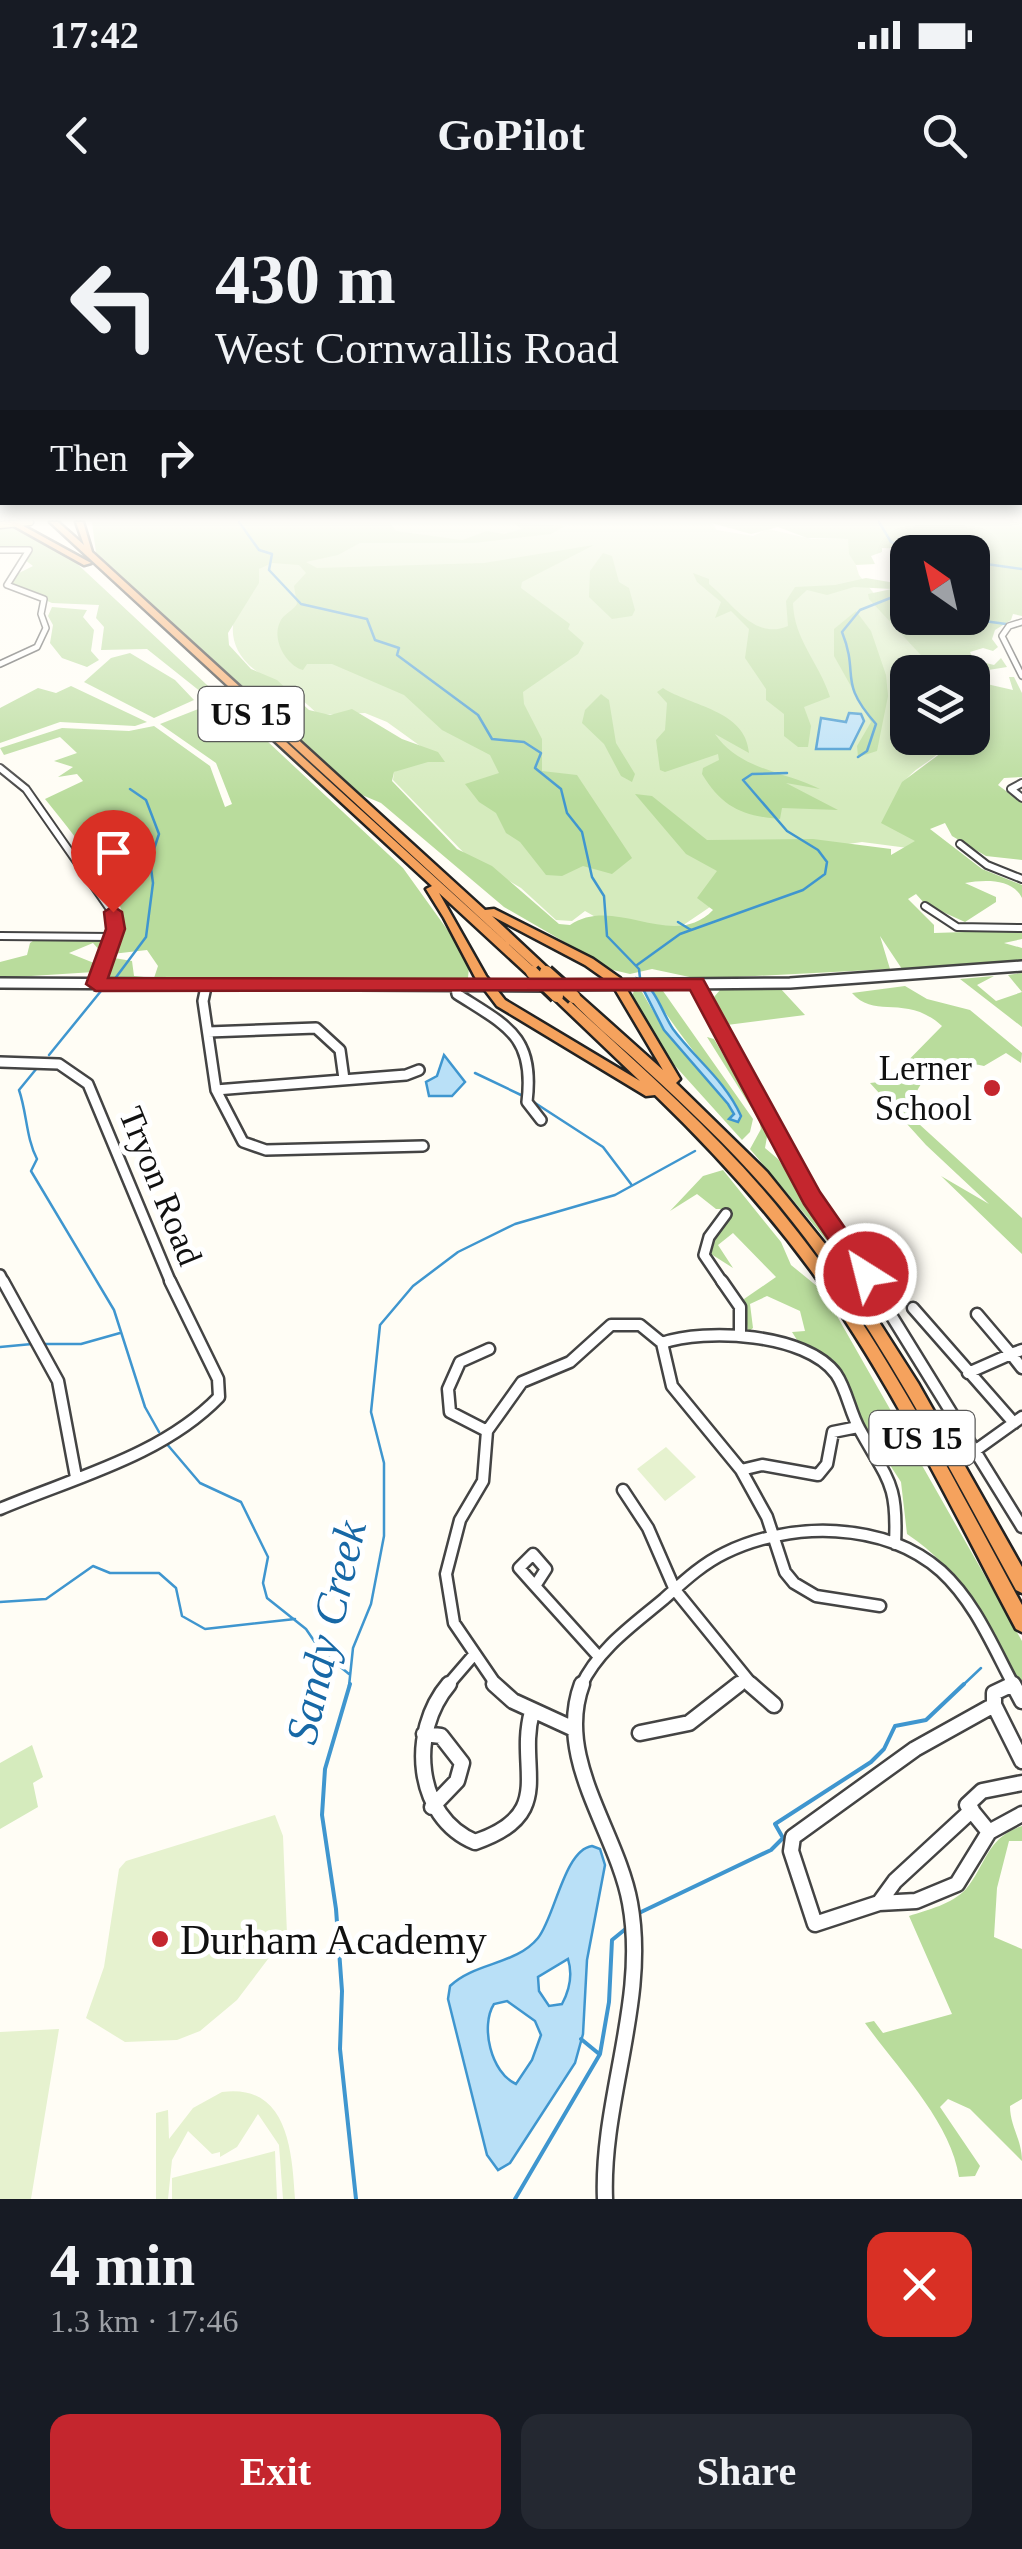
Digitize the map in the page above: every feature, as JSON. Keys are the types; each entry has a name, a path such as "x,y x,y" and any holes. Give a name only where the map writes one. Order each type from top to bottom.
{"highway":[{"name":"US 15","path":"144,615 694,1124 772,1209 836,1296 900,1399 1022,1622"},
{"name":"US 15","path":"156,615 718,1130 785,1203 851,1290 892,1353 1022,1584"},
{"path":"384,837 442,904 486,986 517,1015 617,1072 694,1124"},
{"path":"463,896 626,985 670,1074 718,1130"}],"street":[{"path":"0,664 37,647 46,628 42,615"},
{"path":"1022,622 1009,626 1002,636 1022,676"},
{"path":"0,768 10,783 26,789 113,912 116,922 96,984"},
{"path":"1022,783 1011,787 1022,798"},
{"path":"960,844 987,865 1022,879"},
{"path":"925,906 940,920 962,928 1022,928"},
{"path":"0,936 112,937"},
{"path":"0,984 456,987 790,983 1022,966"},
{"path":"696,984 812,1198 897,1319 1022,1527"},
{"path":"206,987 202,1001 216,1090 238,1137 255,1148 423,1146"},
{"path":"456,987 457,994 512,1030 531,1069 527,1102 541,1120"},
{"path":"208,1032 316,1028 340,1050 344,1078"},
{"name":"Tryon Road","path":"0,1062 59,1063 76,1070 88,1084 138,1214 218,1379 219,1397 177,1429 76,1477"},
{"path":"216,1090 288,1087 344,1078 406,1075 419,1070"},
{"path":"726,1214 704,1250 740,1308 740,1336"},
{"path":"0,1275 58,1381 76,1477 0,1509"},
{"path":"913,1308 968,1374 1018,1420 976,1450"},
{"path":"978,1314 1016,1352 1022,1368"},
{"path":"574,1729 532,1712 501,1692 472,1658 454,1623 446,1574 460,1520 484,1481 487,1431 504,1400 522,1382 570,1362 611,1325 640,1325 662,1343 663,1361 679,1397 741,1470 773,1536 785,1572 801,1589 880,1606"},
{"path":"662,1343 688,1334 740,1336 801,1350 822,1360 837,1375 858,1427 889,1474 896,1494 895,1544"},
{"path":"487,1431 454,1416 447,1398 452,1370 470,1353 490,1348"},
{"path":"968,1374 1016,1352"},
{"path":"741,1470 766,1466 818,1474 827,1464 834,1432 858,1427"},
{"path":"623,1490 648,1528 675,1590 745,1679 774,1705"},
{"path":"605,2199 606,2116 633,1998 634,1929 624,1868 584,1773 574,1729 582,1683 599,1657 675,1590 724,1554 773,1536 846,1534 895,1544 938,1568 960,1591 1022,1702"},
{"path":"535,1586 599,1657"},
{"path":"472,1658 432,1703 424,1734 424,1778 432,1807 442,1824 468,1841 495,1840 508,1829 534,1783 526,1734 532,1712"},
{"path":"640,1733 689,1722 745,1679"},
{"path":"1012,1684 994,1693 994,1705 1022,1761"},
{"path":"994,1705 916,1749 793,1837 791,1851 814,1924 879,1903 916,1901 957,1884 989,1832 1022,1814"},
{"path":"424,1734 441,1736 462,1763 457,1781 432,1807"},
{"path":"989,1832 967,1805 982,1791 1022,1783"},
{"path":"879,1903 895,1880 972,1810"}],"green space":[{"path":"84,615 94,630 91,651 99,660 87,667 62,658 50,643 53,625 48,616"},
{"path":"132,615 403,868 454,939 469,967 468,978 432,982 110,980 106,975 114,958 132,961 134,976 154,978 158,966 147,950 112,954 123,920 116,897 45,799 83,781 77,774 58,777 73,767 54,761 77,753 60,737 4,755 0,748 62,728 129,731 154,726 210,766 225,807 232,804 216,763 160,724 206,706 201,692 147,649 101,650 104,627 96,618"},
{"path":"164,615 239,615 228,633 229,645 251,669 277,680 309,710 330,715 352,709 402,739 438,752 445,762 428,762 394,772 392,781 457,849 492,866 559,924 570,925 587,917 606,915 680,926 713,910 697,898 717,871 686,854 635,794 652,796 707,840 813,839 891,849 891,855 915,841 881,823 902,782 938,755 990,755 990,685 1013,690 1009,677 1014,677 1022,693 1022,777 1004,778 998,785 1022,803 1022,860 986,856 952,836 945,823 930,829 982,869 1022,885 1022,898 1005,884 965,883 996,897 996,902 965,922 925,904 916,894 908,899 934,925 934,933 1022,930 1022,939 1004,943 1022,948 1022,961 902,969 880,936 890,969 699,979 652,969 630,974 613,970 504,907 381,803 362,795"},
{"path":"235,615 890,615 890,635 908,635 924,655 890,655 890,755 936,755 911,774 900,789 924,838 908,848 862,842 834,846 739,906 710,907 679,928 599,919 585,911 572,921 556,920 521,888 466,855 393,780 394,772 430,753 387,722 365,713 318,715 255,670 239,652 233,633"},
{"path":"285,615 558,615 584,643 578,654 523,692 524,704 542,739 542,771 577,775 632,858 612,874 583,866 562,876 546,875 520,842 506,833 496,813 479,802 465,784 499,773 490,755 442,730 404,695 332,664 297,668 282,651 278,629"},
{"path":"735,615 776,629 788,626 787,615 794,615 830,697 804,707 811,726 808,747 798,747 784,736 784,714 766,700 766,689 745,658 749,629"},
{"path":"851,615 859,615 871,631 886,675 888,696 877,751 858,757 857,746 871,722 834,656 834,629"},
{"path":"990,615 1013,615 995,630 992,639 998,647 993,651 983,648 970,652 972,655 921,655 902,635 990,635"},
{"path":"130,653 175,680 194,700 154,718 84,682 111,658"},
{"path":"1001,658 1007,667 990,670 990,664"},
{"path":"71,686 147,722 135,726 60,722 0,743 0,708 38,688 56,693"},
{"path":"663,688 715,711 738,727 749,753 715,734 737,755 820,789 786,783 838,810 782,808 780,819 734,808 717,795 702,774 703,768 719,760 718,754 665,772 660,770 656,740 665,730 667,703 657,692"},
{"path":"601,694 609,700 616,743 635,774 632,782 621,776 604,744 582,723 585,710"},
{"path":"37,938 105,941 101,952 93,943 69,953 94,963 94,972 0,978 0,962 27,955 30,943"},
{"path":"1022,973 1022,992 1008,975"},
{"path":"994,976 977,985 996,1001 1022,992 1022,1027 960,979"},
{"path":"905,986 927,999 970,1010 1022,1053 1021,1063 1006,1053 984,1066 958,1063 937,1069 921,1084 911,1108 919,1124 1022,1218 1022,1254 941,1176 989,1204 926,1145 870,1083 888,1081 942,1026 916,1011 871,1005 852,993"},
{"path":"780,988 805,1015 727,1025 714,997 720,990"},
{"path":"634,991 642,992 664,1030 728,1104 734,1114 730,1119 738,1122 741,1118 730,1101 652,991 663,991 753,1119 750,1132 742,1140 659,1048 632,996"},
{"path":"707,1037 714,1039 768,1131 765,1148 778,1159 896,1327 884,1320 849,1267 750,1149 761,1129 759,1120"},
{"path":"723,1170 781,1242 791,1265 818,1287 837,1316 1022,1641 1022,1687 959,1584 927,1549 907,1534 901,1482 864,1425 844,1376 832,1359 797,1340 792,1332 805,1331 800,1311 767,1296 750,1304 753,1328 748,1332 744,1299 776,1277 733,1233 718,1245 733,1268 711,1254 716,1237 732,1214 729,1209 716,1209 697,1194 670,1211 703,1176"},
{"path":"666,1447 696,1477 665,1501 637,1469"},
{"path":"32,1745 43,1777 33,1783 38,1807 0,1829 0,1763"},
{"path":"275,1815 283,1836 287,1934 237,2000 200,2031 177,2040 125,2042 86,2018 104,1967 119,1869 126,1861"},
{"path":"1022,1826 1022,1841 1009,1841 997,1888 994,1937 1022,1949 1022,2099 1010,2106 1022,2161 970,2109 948,2099 940,2107 980,2166 975,2176 959,2177 954,2156 934,2116 865,2023 874,2021 883,2033 952,2014 909,1916 954,1899 966,1889 994,1844"},
{"path":"59,2029 31,2199 0,2199 0,2032"},
{"path":"222,2092 244,2092 261,2098 273,2109 288,2142 295,2199 283,2199 279,2145 258,2114 237,2147 220,2157 220,2152 212,2154 188,2131 172,2160 168,2199 156,2199 156,2113 168,2110 169,2139 193,2108"},
{"path":"275,2151 277,2199 172,2199 172,2178"}],"water":[{"path":"849,713 861,714 864,721 850,749 816,749 821,718 846,722"},
{"path":"638,979 650,988 673,1029 727,1091 741,1116 738,1122 729,1119 734,1114 728,1104 664,1030"},
{"path":"444,1055 465,1082 452,1096 429,1096 426,1082 437,1076"},
{"path":"592,1846 600,1849 605,1865 587,1960 583,2034 575,2063 510,2163 498,2170 487,2155 448,1999 450,1986 471,1972 518,1954 538,1938 567,1871 582,1850","holes":["568,1959 567,1993 562,2004 549,2006 539,1991 538,1977","507,2001 535,2021 541,2035 532,2060 516,2084 494,2060 488,2036 494,2004"]}],"waterway":[{"name":"Sandy Creek","path":"351,615 367,619 375,640 399,648 397,655 478,715 492,739 524,742 541,753 535,768 561,789 567,813 582,832 592,877 604,896 607,936 639,969 640,978"},
{"path":"856,615 842,632 853,687 876,724 867,751 858,757"},
{"path":"990,622 1006,624"},
{"path":"637,965 680,934 803,890 825,874 827,862 818,850 787,831 743,780 752,774 787,773"},
{"path":"114,980 146,937 153,883 150,861 159,834 146,800 130,789"},
{"path":"678,922 691,930"},
{"path":"49,1055 101,991"},
{"path":"37,1068 19,1090 37,1159 31,1171 114,1310 145,1407 159,1432"},
{"path":"475,1073 521,1095"},
{"path":"532,1101 603,1147 631,1184"},
{"name":"Sandy Creek","path":"349,1686 353,1648 371,1604 384,1536 384,1463 371,1412 380,1325 413,1286 458,1252 515,1224 615,1195 695,1151"},
{"path":"40,1344 81,1344 120,1333"},
{"path":"0,1347 32,1344"},
{"path":"166,1443 200,1483 241,1502 268,1557 263,1583 267,1598 294,1619"},
{"path":"0,1602 46,1599 93,1566 110,1573 159,1573 176,1588 182,1616 205,1629 294,1619"},
{"path":"294,1619 321,1651 349,1674"},
{"path":"962,1686 981,1668"},
{"name":"Sandy Creek","path":"350,1684 325,1769 322,1815 336,1909 342,1991 340,2049 356,2199"},
{"path":"639,1913 771,1850 783,1838 775,1824 871,1762 884,1749 895,1726 926,1720 964,1684"},
{"path":"515,2199 600,2054 609,2002 612,1940 628,1927"},
{"path":"581,2039 598,2053"}],"place":[{"name":"Lerner School","path":"992,1088"},
{"name":"Durham Academy","path":"160,1939"}],"route":[{"path":"113,912 116,929 96,984 308,988 696,984 812,1198 866,1274"}]}
